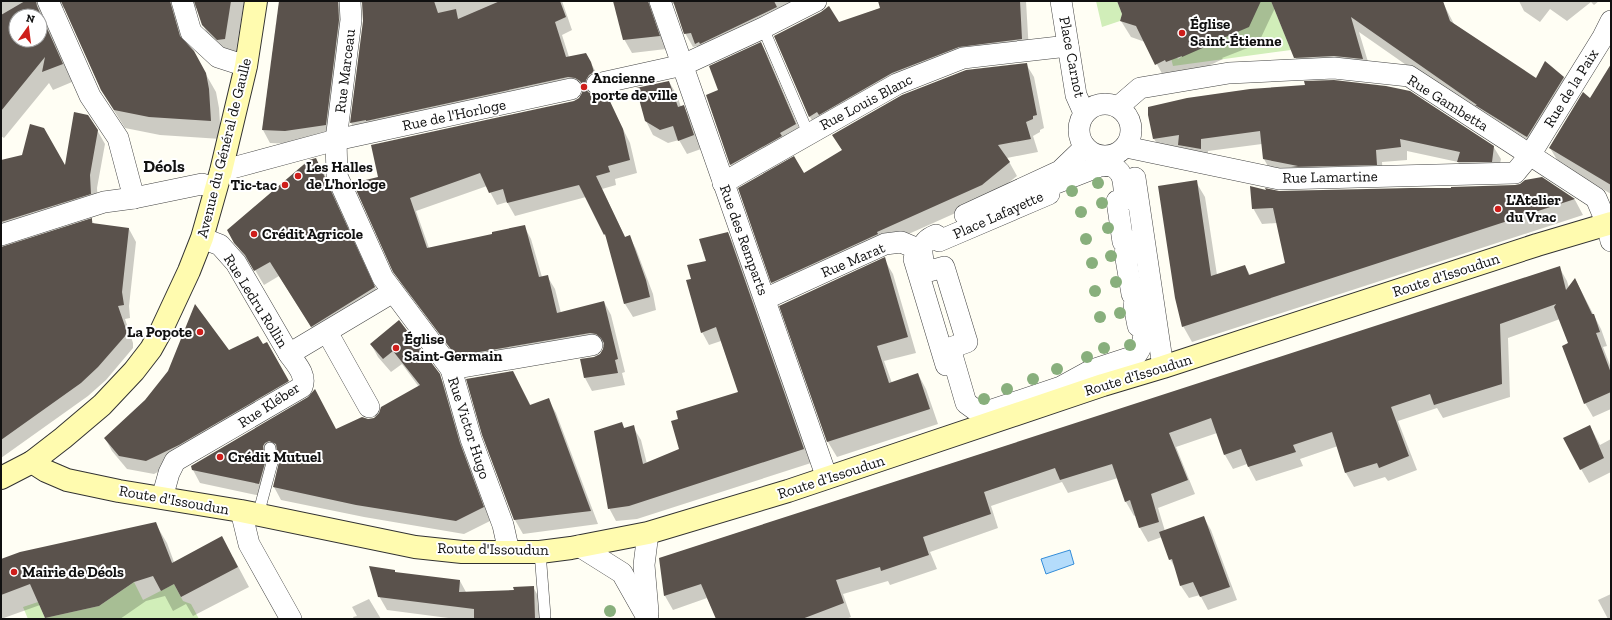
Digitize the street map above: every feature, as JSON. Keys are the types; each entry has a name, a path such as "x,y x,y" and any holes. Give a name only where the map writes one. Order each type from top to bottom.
{"main road":[{"name":"Avenue du Général de Gaulle","path":"1,478 32,462 92,415 134,372 161,331 189,271 202,238 246,66 256,1"},
{"name":"Route d'Issoudun","path":"32,462 46,471 67,480 249,513 415,547 462,552 540,552 648,533 827,478 1103,385 1163,367 1537,245 1610,229"}],"street":[{"path":"48,1 90,96 118,138 134,198"},
{"path":"182,1 191,32 218,57 246,66"},
{"name":"Rue Marceau","path":"336,140 351,20 350,1"},
{"name":"Rue des Remparts","path":"660,1 827,478"},
{"path":"597,84 683,65 763,28 816,1"},
{"name":"Place Carnot","path":"1061,1 1076,95 1084,113"},
{"name":"Rue de la Paix","path":"1530,155 1603,38 1611,21"},
{"name":"Rue Louis Blanc","path":"723,183 808,133 897,84 963,58 1068,46"},
{"name":"Rue Gambetta","path":"1118,107 1140,88 1229,73 1334,68 1409,76 1596,198 1610,229"},
{"name":"Rue de l'Horloge","path":"218,180 336,140 571,89"},
{"path":"1100,104 1109,104 1118,107 1125,113 1129,121 1131,130 1130,138 1122,149 1105,157 1090,153 1080,141 1078,127 1084,113 1091,107 1100,104"},
{"name":"Rue Victor Hugo","path":"336,140 337,176 383,278 450,369 471,439 503,525 509,552"},
{"path":"967,431 914,260 913,247 925,233 1060,171 1085,147"},
{"path":"1122,149 1134,174 1163,367"},
{"name":"Rue Lamartine","path":"1122,149 1279,179 1515,173 1530,155"},
{"name":"Place Lafayette","path":"1109,165 1118,169 1122,176 1125,200 1117,201 1123,242 1132,241 1133,252 1125,253 1132,294 1140,292 1142,304 1134,305 1138,326 1145,325 1144,337 1138,353 1135,356 1092,370 1061,387 986,412 977,411 966,403 950,348 967,342 944,267 926,272 921,254 923,245 931,237 936,235 939,241 1049,194 1046,187 1100,166 1109,165"},
{"path":"1,235 104,202 134,198 218,180"},
{"name":"Rue Ledru Rollin","path":"202,238 220,245 236,263 289,354"},
{"name":"Rue Marat","path":"765,299 885,244 901,242 913,247"},
{"path":"289,354 393,292"},
{"path":"327,332 369,407"},
{"path":"450,369 592,345"},
{"name":"Rue Kléber","path":"162,498 169,473 175,462 302,387 304,380 303,376 289,354"},
{"path":"249,513 249,544 291,619"},
{"path":"648,533 644,565 648,619"},
{"path":"580,546 622,573 648,619"}],"lane":[{"path":"763,28 808,133"},
{"path":"249,513 272,463 270,448"},
{"path":"540,552 545,616"}],"green space":[{"path":"1096,1 1117,1 1122,14 1120,21 1102,27"},
{"path":"1242,1 1271,1 1291,50 1173,66 1171,58 1176,56 1178,59 1181,57 1180,54 1212,39"},
{"path":"134,582 143,600 174,584 183,601 191,604 199,619 28,619 23,607 38,602 45,618 99,606"}],"water":[{"path":"1070,550 1074,564 1046,574 1041,559"}],"building":[{"path":"25,1 36,1 38,8 13,8"},
{"path":"61,1 170,1 180,36 194,51 206,73 209,89 211,121 149,117 114,110 101,90"},
{"path":"194,1 231,1 225,39 217,40 202,25"},
{"path":"279,1 338,1 339,20 326,125 285,131 262,130"},
{"path":"362,1 434,1 438,13 456,9 458,19 500,1 560,1 566,17 555,22 566,57 586,53 594,72 589,75 586,80 585,87 588,92 593,95 600,97 607,95 623,129 630,160 608,166 610,172 596,176 625,237 630,235 646,280 650,297 624,304 605,234 604,235 579,185 507,203 503,189 489,193 480,173 410,198 427,248 492,234 492,232 525,225 539,277 548,275 557,313 604,301 618,359 615,360 618,373 584,378 580,359 594,357 600,354 604,343 596,334 590,333 456,356 393,272 353,183 378,177 371,145 574,101 579,98 582,93 583,87 580,81 575,78 568,77 366,121 350,123 363,21"},
{"path":"613,1 648,1 660,36 623,40"},
{"path":"673,1 774,1 777,7 700,44 699,42 695,44 691,33 684,34"},
{"path":"878,1 1020,1 1022,39 959,47 892,73 819,115 817,112 809,117 774,36 821,12 829,6 839,22 880,8"},
{"name":"Église Saint-Étienne","path":"1117,1 1261,1 1249,27 1182,57 1166,62 1165,60 1155,65 1136,26 1120,21 1122,14"},
{"path":"1271,1 1443,1 1450,21 1536,78 1545,61 1564,77 1527,137 1475,105 1477,105 1351,17 1363,59 1334,56 1294,58"},
{"path":"8,11 8,48 48,48 48,31 63,64 42,72 45,57 1,111 1,15"},
{"path":"761,42 796,124 780,133 782,136 730,165 706,95 718,90 709,66"},
{"path":"1027,63 1037,115 1033,116 1033,119 1026,122 1031,139 998,145 1010,162 982,185 877,232 878,234 771,283 738,188 794,156 804,173 842,150 832,135 902,95 966,70"},
{"path":"1611,64 1611,185 1549,148 1583,92 1590,98"},
{"path":"1334,80 1386,86 1410,91 1494,146 1492,162 1457,162 1460,152 1400,139 1401,147 1376,150 1377,165 1291,167 1298,166 1263,159 1260,131 1201,139 1201,149 1178,145 1179,135 1153,139 1148,115 1148,107 1187,98 1250,89 1305,85 1304,81"},
{"path":"669,81 678,107 684,105 694,135 678,141 673,126 660,130 645,121 636,88"},
{"path":"74,112 88,115 98,130 90,175 91,194 1,222 1,160 22,155 30,124 44,128 65,165"},
{"path":"316,158 375,287 311,327 270,262 254,271 245,255 234,243 227,230 309,160"},
{"path":"1542,177 1575,199 1182,327 1175,298 1158,186 1197,180 1211,276 1245,265 1249,275 1285,263 1273,208 1252,209 1250,186 1266,190 1265,188 1279,191 1451,188 1515,185 1520,184 1525,180"},
{"path":"92,218 92,223 129,228 122,292 124,305 118,306 126,329 126,335 98,367 81,383 1,440 1,247"},
{"path":"728,232 804,449 629,506 608,509 594,431 622,422 624,428 634,425 643,464 679,449 671,421 678,419 676,411 738,392 716,327 701,333 686,280 691,279 687,265 706,261 699,239"},
{"path":"885,257 908,337 877,346 889,383 918,373 930,409 827,442 779,306"},
{"path":"1560,266 1566,290 1575,278 1592,314 1594,314 1600,332 1596,333 1611,373 1611,392 1584,404 1562,346 1568,343 1554,307 1556,304 1500,324 1502,384 1434,405 1430,394 1391,407 1409,456 1379,468 1377,463 1345,473 1332,432 1293,445 1296,452 1248,467 1241,449 1224,455 1211,418 1169,433 1188,480 1151,494 1159,522 1139,528 1130,500 1125,502 1112,464 1060,480 1055,468 984,492 991,514 923,537 929,555 881,571 880,567 836,580 844,603 802,619 716,619 701,584 664,596 659,558"},
{"path":"195,304 229,350 258,336 263,344 267,342 289,381 179,445 146,461 119,456 104,438 145,400 168,371"},
{"path":"399,320 440,374 460,443 484,507 456,521 356,505 273,487 279,462 276,444 269,441 263,446 265,463 259,484 192,470 191,466 308,397 315,389 336,429 362,417 368,419 374,418 379,413 381,407 420,385 393,351 383,359 370,344"},
{"path":"513,371 530,405 549,398 591,511 514,520 482,435 466,379"},
{"path":"1590,425 1604,458 1580,470 1563,438"},
{"path":"1204,516 1230,587 1200,597 1193,582 1180,586 1172,559 1169,560 1159,532"},
{"path":"156,522 172,563 222,536 238,567 181,597 174,584 161,591 153,576 134,582 99,606 45,618 30,584 1,595 1,559 20,552"},
{"path":"369,566 395,570 395,572 460,580 459,592 514,590 513,587 534,586 535,619 474,619 474,609 378,597"}],"place":[{"name":"Église Saint-Étienne","path":"1182,33"},
{"name":"Ancienne porte de ville","path":"584,87"},
{"name":"Les Halles de L'horloge","path":"298,176"},
{"name":"Tic-tac","path":"285,185"},
{"name":"L'Atelier du Vrac","path":"1498,209"},
{"name":"Crédit Agricole","path":"254,234"},
{"name":"La Popote","path":"200,332"},
{"name":"Église Saint-Germain","path":"396,348"},
{"name":"Crédit Mutuel","path":"220,457"},
{"name":"Mairie de Déols","path":"14,572"}],"district":[{"name":"Déols","path":"164,166"}]}
